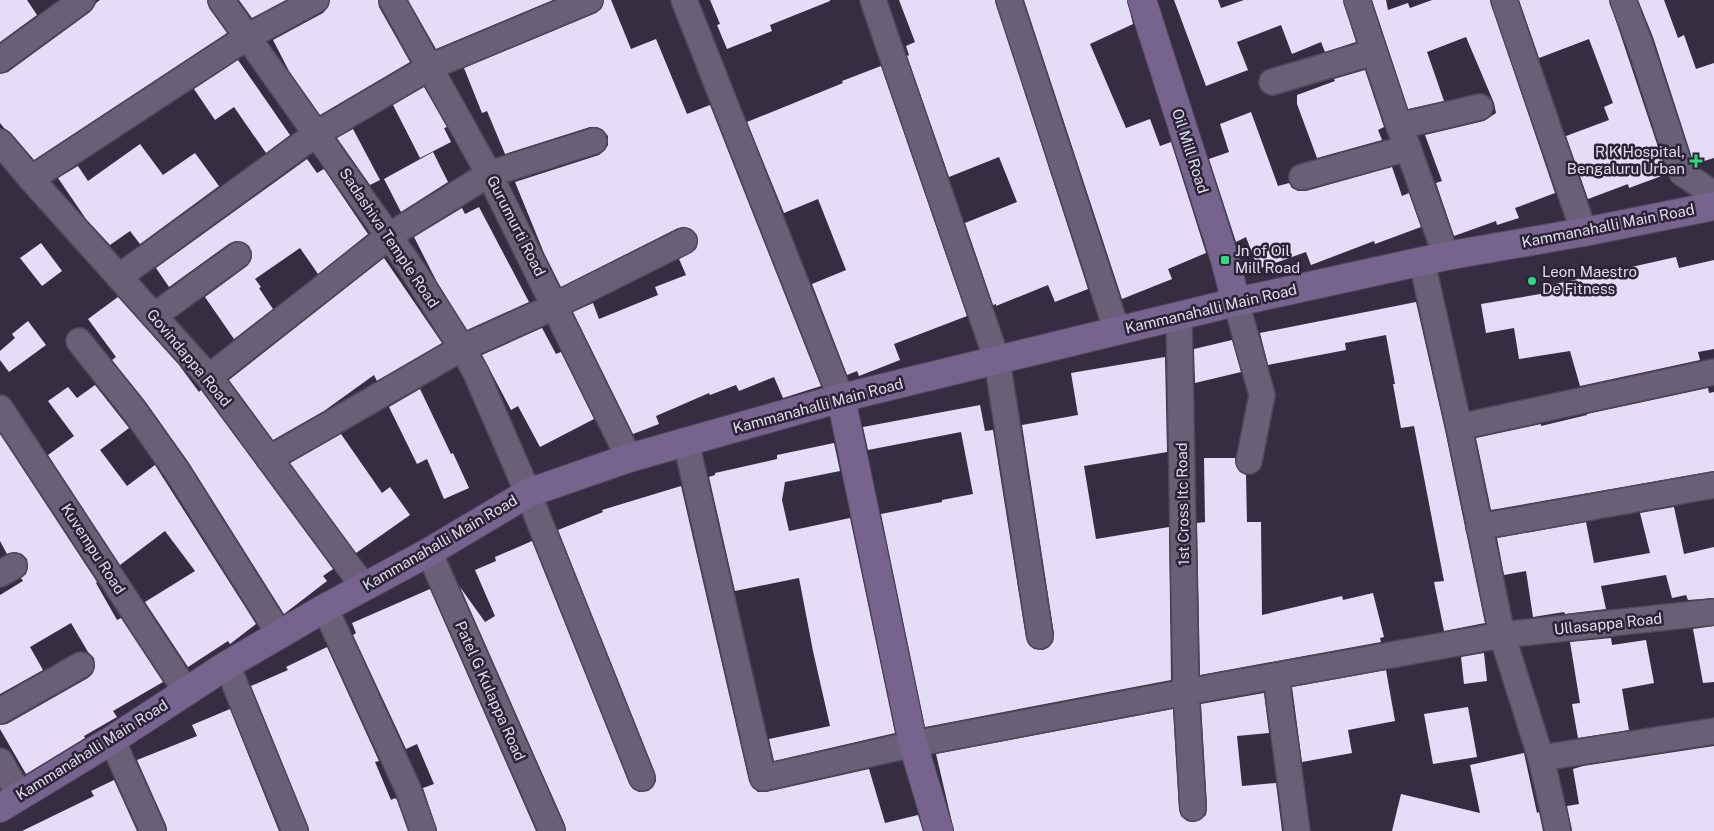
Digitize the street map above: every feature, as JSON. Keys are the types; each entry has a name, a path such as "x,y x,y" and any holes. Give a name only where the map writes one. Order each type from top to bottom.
{"street":[{"path":"0,60 82,0"},
{"name":"Sadashiva Temple Road","path":"221,0 410,266 476,373 528,493 642,778"},
{"path":"31,179 246,37 316,0"},
{"name":"Gurumurti Road","path":"392,0 490,174 629,458"},
{"path":"119,277 316,134 430,68 590,0"},
{"path":"684,0 841,398 913,744 939,831"},
{"path":"873,0 997,360 1040,636"},
{"path":"1009,0 1117,331"},
{"name":"Oil Mill Road","path":"1142,0 1225,260 1236,302"},
{"path":"1357,0 1403,137 1434,259 1459,428 1502,635 1541,758 1558,831"},
{"path":"1504,0 1584,232"},
{"path":"1623,0 1640,42 1682,173 1714,194"},
{"path":"1272,82 1374,52"},
{"path":"1302,177 1480,108"},
{"path":"209,377 389,236 490,174 594,141"},
{"name":"Govindappa Road","path":"0,142 209,377 364,587"},
{"name":"Kammanahalli Main Road","path":"10,802 112,740 227,665 325,608 428,552 528,493 629,458 841,398 1236,302 1434,259 1714,206"},
{"path":"269,459 462,348 514,325 684,241"},
{"path":"154,316 238,255"},
{"path":"1236,302 1262,395 1249,461"},
{"name":"1st Cross Itc Road","path":"1179,316 1186,692 1193,808"},
{"path":"79,341 133,409 177,471 280,635"},
{"path":"1459,428 1714,372"},
{"name":"Kuvempu Road","path":"0,408 186,691"},
{"name":"Ullasappa Road","path":"686,442 763,778 913,744 1502,635 1714,612"},
{"path":"1479,527 1714,485"},
{"name":"Patel G Kulappa Road","path":"428,552 552,831"},
{"path":"325,608 408,788 423,831"},
{"path":"0,712 81,665"},
{"path":"227,665 295,831"},
{"path":"1276,676 1298,831"},
{"path":"1541,758 1714,731"},
{"path":"112,740 153,831"},
{"path":"0,761 10,802"}],"building":[{"path":"0,0 27,0 37,15 0,42"},
{"path":"100,0 207,0 209,8 227,33 34,160 0,123 0,74 8,72 90,12"},
{"path":"239,0 286,0 252,18"},
{"path":"330,0 378,0 379,7 410,62 320,115 289,71 273,40 323,13 328,7"},
{"path":"408,0 553,0 436,49"},
{"path":"604,0 611,0 631,49 656,39 687,114 710,105 821,386 783,398 774,377 739,391 736,385 710,395 709,393 656,416 659,424 633,434 573,312 593,303 599,319 658,295 655,287 686,275 679,259 696,249 697,235 691,229 678,228 561,287 544,253 515,182 599,155 608,145 608,136 597,127 590,127 505,154 487,111 482,113 464,68 596,13 602,8"},
{"path":"710,0 830,1 770,25 772,31 727,49 717,25 720,24"},
{"path":"899,0 995,0 1088,289 1055,302 1048,285 996,306 996,304 993,305 965,223 1017,202 999,157 949,177 907,56 909,55 906,46 915,42"},
{"path":"1024,0 1127,0 1133,24 1090,44 1126,128 1150,119 1160,146 1171,142 1206,253 1168,269 1172,279 1122,299"},
{"path":"1174,0 1218,0 1221,8 1244,0 1343,0 1356,42 1325,52 1321,42 1292,54 1281,25 1237,42 1248,70 1206,86"},
{"path":"1372,0 1386,0 1388,10 1408,3 1410,8 1432,0 1490,0 1555,193 1515,208 1519,218 1497,225 1496,221 1454,236 1436,183 1442,181 1425,135 1484,121 1496,113 1494,103 1466,37 1427,52 1444,101 1408,109"},
{"path":"1519,0 1609,0 1667,174 1629,188 1628,184 1588,199 1566,136 1609,120 1604,107 1613,103 1589,39 1539,58"},
{"path":"1638,0 1664,0 1678,38 1684,35 1696,69 1714,63 1714,158 1694,164 1653,37"},
{"path":"238,60 290,135 266,153 234,107 215,120 194,89"},
{"path":"881,66 967,316 894,344 900,360 859,376 857,371 847,375 812,284 846,270 818,199 784,213 747,122"},
{"path":"1365,70 1384,127 1378,130 1382,140 1317,158 1297,104 1297,95 1335,81 1334,79"},
{"path":"424,87 447,127 444,128 451,142 420,158 393,105"},
{"path":"1251,112 1278,186 1289,183 1292,188 1298,191 1306,191 1392,167 1402,196 1409,193 1421,227 1375,244 1374,241 1311,265 1306,252 1258,269 1246,237 1236,242 1209,159 1229,152 1220,124"},
{"path":"353,129 380,180 370,185 337,138"},
{"path":"140,144 163,175 195,153 219,186 140,244 130,231 110,245 86,219 58,178 78,166 88,181"},
{"path":"433,152 448,182 401,212 384,179"},
{"path":"307,159 317,173 324,169 368,234 318,274 300,248 255,279 273,309 234,339 205,297 247,266 252,254 249,246 243,242 236,241 230,243 169,287 156,268"},
{"path":"479,207 529,302 467,330 437,282 414,237 462,208 465,214"},
{"path":"41,243 62,271 42,286 20,258"},
{"path":"1676,257 1679,268 1714,260 1714,349 1698,352 1700,360 1580,386 1570,351 1519,359 1514,328 1486,333 1481,304 1552,292 1551,285"},
{"path":"384,258 442,343 377,381 374,375 324,411 273,440 229,380"},
{"path":"118,297 179,365 199,392 201,390 333,569 323,576 327,581 284,614 189,463 145,401 112,360 116,357 88,319"},
{"path":"1416,302 1485,623 1444,631 1434,582 1444,581 1414,426 1401,428 1386,335 1345,343 1346,350 1268,365 1260,333"},
{"path":"28,321 46,345 9,372 0,360 0,351 15,338 12,334"},
{"path":"542,328 556,354 561,352 594,419 540,447 518,406 511,410 482,355"},
{"path":"1232,340 1241,372 1195,383 1194,349"},
{"path":"1165,357 1167,452 1084,466 1096,539 1169,527 1171,680 925,727 881,514 973,494 961,432 868,450 863,427 980,405 985,431 993,430 1026,638 1029,645 1034,649 1043,650 1053,642 1054,634 1022,425 1078,415 1071,373"},
{"path":"95,385 129,428 100,450 127,486 155,465 256,624 230,644 228,641 188,667 145,602 195,571 165,531 120,565 48,455 74,436 48,401 68,387 77,398"},
{"path":"1708,388 1709,393 1714,392 1714,471 1491,510 1476,438 1541,424 1541,426"},
{"path":"420,389 469,488 444,499 427,459 417,464 389,407"},
{"path":"0,434 97,582 117,620 121,618 163,682 113,711 117,717 26,774 0,729 0,725 7,724 88,678 93,673 95,666 94,658 88,652 71,623 30,647 43,670 0,694 0,595 23,581 21,578 26,574 28,567 27,559 22,554 15,552 7,554 0,541"},
{"path":"341,434 382,493 390,487 410,515 356,553 290,463"},
{"path":"834,443 840,471 785,482 782,500 789,531 850,518 895,733 774,761 769,739 830,726 799,578 735,591 709,477 715,475 715,473 777,459 777,455"},
{"path":"1204,458 1235,458 1236,466 1240,472 1246,475 1247,522 1261,522 1262,615 1342,596 1343,600 1373,593 1384,637 1380,638 1381,642 1200,675 1197,523 1205,522"},
{"path":"681,486 749,781 752,787 758,792 766,792 869,769 885,823 918,815 923,831 566,831 460,587 485,622 495,616 475,570 496,561 495,557 532,541 629,783 633,789 639,792 648,791 656,781 655,773 558,530 603,512 602,510"},
{"path":"1674,507 1684,554 1714,547 1714,598 1688,600 1686,595 1672,598 1666,575 1601,586 1606,609 1565,614 1564,612 1533,617 1526,571 1504,575 1497,538 1586,522 1594,563 1650,553 1640,513"},
{"path":"430,589 536,831 437,831 423,788 434,784 417,744 406,749 353,635 356,633 352,623"},
{"path":"1714,626 1714,682 1703,683 1693,629"},
{"path":"1611,638 1612,645 1646,640 1654,683 1622,689 1629,730 1578,738 1572,704 1580,703 1570,642"},
{"path":"327,647 379,761 375,762 391,800 395,798 397,800 408,831 309,831 251,686 288,670 286,667"},
{"path":"1484,653 1487,681 1464,684 1461,657"},
{"path":"1386,670 1395,721 1348,730 1352,753 1302,762 1292,687"},
{"path":"1264,693 1269,733 1237,736 1242,786 1276,783 1282,831 954,831 936,754 1173,709 1179,809 1181,816 1187,821 1200,820 1206,815 1207,807 1201,704"},
{"path":"1468,707 1477,757 1433,764 1424,714"},
{"path":"230,709 279,831 167,831 137,760 197,736 192,725"},
{"path":"1714,746 1714,831 1572,831 1567,806 1579,804 1573,769"},
{"path":"1524,753 1537,813 1539,812 1543,831 1392,831 1401,794 1480,813 1470,765"},
{"path":"114,780 137,831 22,831 94,796 91,791"}],"place":[{"name":"R K Hospital, Bengaluru Urban","path":"1696,161"},
{"name":"Jn of Oil Mill Road","path":"1225,260"},
{"name":"Leon Maestro De Fitness","path":"1532,281"}]}
